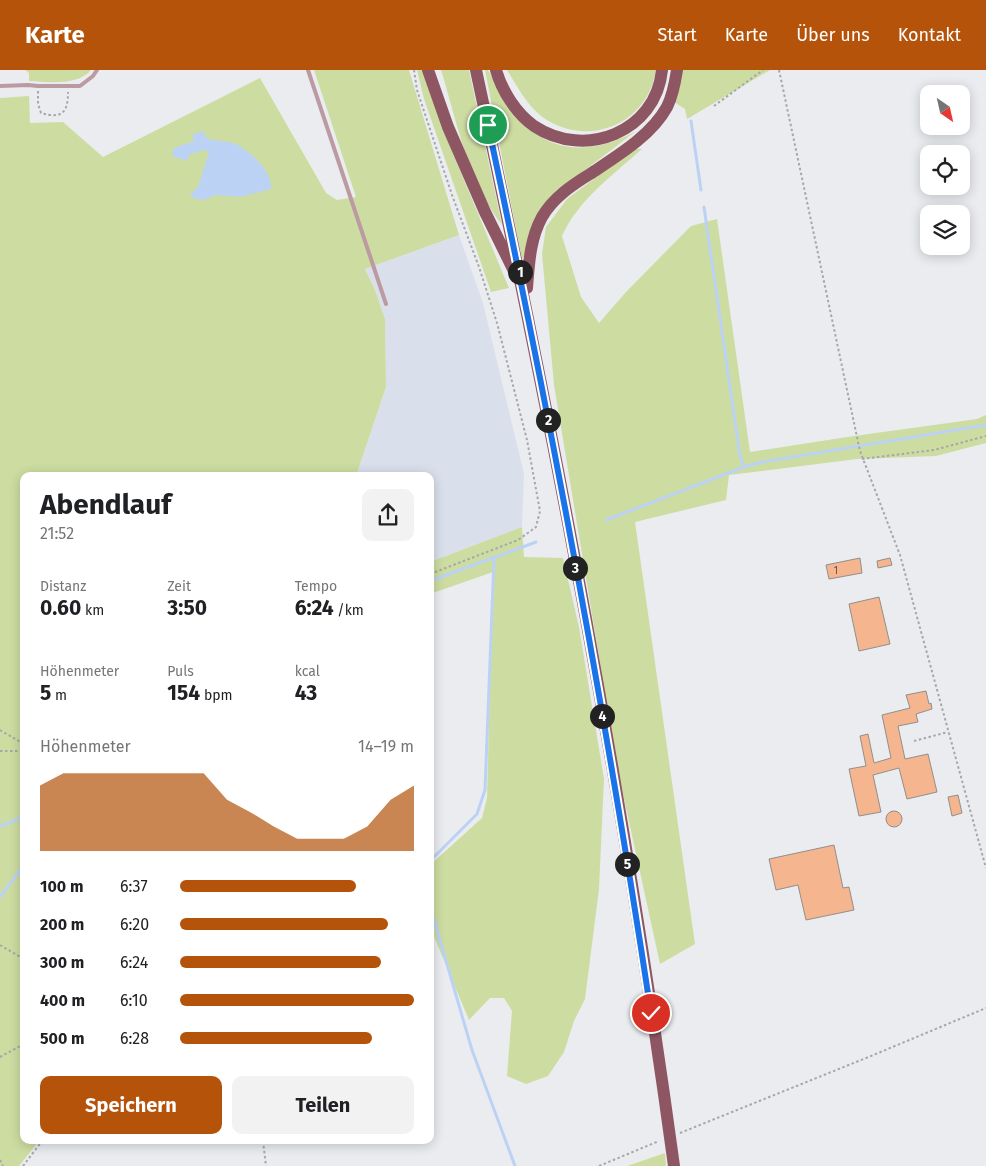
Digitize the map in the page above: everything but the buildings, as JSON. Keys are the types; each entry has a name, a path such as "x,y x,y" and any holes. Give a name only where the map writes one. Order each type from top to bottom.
{"main road":[{"path":"428,70 430,80 452,136 525,297"},
{"path":"476,70 525,297 609,756 643,957 674,1166"},
{"path":"496,70 509,98 533,125 558,138 590,141 608,137 636,122 654,100 659,88 662,70"},
{"path":"525,297 531,249 542,218 561,195 617,156 638,140 652,126 667,107 674,89 677,70"}],"lane":[{"path":"0,86 80,86 94,76 97,70"},
{"path":"308,70 386,304"}],"path":[{"path":"414,70 417,90 497,322 527,440 540,511 536,527 518,540 434,572"},
{"path":"714,106 763,70"},
{"path":"779,70 860,452 900,555 986,868"},
{"path":"38,86 38,104 41,113 51,116 60,115 66,109 68,87"},
{"path":"862,458 934,450 986,436"},
{"path":"0,730 20,742"},
{"path":"914,741 949,732"},
{"path":"0,750 20,751"},
{"path":"0,944 20,956"},
{"path":"700,1125 986,1008"},
{"path":"0,1057 20,1046"},
{"path":"23,1166 40,1144"},
{"path":"263,1144 266,1166"},
{"path":"599,1166 653,1144"},
{"path":"0,1160 3,1166"}],"shaded area":[{"path":"459,235 483,303 524,474 522,527 434,560 434,472 357,472 386,387 385,319 365,269"}],"green space":[{"path":"25,70 91,70 78,79 54,82 29,81 29,73"},
{"path":"314,70 409,70 459,235 365,269 385,319 386,387 357,472 20,472 20,1144 37,1144 19,1166 0,1166 0,98 29,96 30,123 63,122 103,157 260,78 326,193 337,200 356,197"},
{"path":"417,70 425,70 444,132 509,288 491,292 424,99"},
{"path":"441,70 469,70 502,225 480,190 472,170 458,130"},
{"path":"485,70 488,70 514,112 527,126 546,140 558,145 571,147 598,146 636,131 555,193 522,260"},
{"path":"507,70 656,70 650,89 641,105 628,118 612,126 595,131 577,131 558,126 541,116 526,100"},
{"path":"682,70 770,70 687,119 685,109 674,102"},
{"path":"632,149 642,149 597,189 577,211 562,236 581,297 599,323 626,292 691,226 717,219 750,452 977,419 986,415 986,443 936,456 857,459 729,475 726,500 635,522 695,944 660,964 618,771 554,385 542,254 546,227 567,199"},
{"path":"522,527 524,557 563,558 579,627 604,779 599,889 585,999 574,1021 564,1052 548,1076 526,1084 507,1076 512,1011 504,998 490,998 469,1020 434,937 434,861 482,818 487,798 493,572 434,593 434,560"},
{"path":"665,1153 666,1166 627,1166"}],"water":[{"path":"202,131 208,139 230,142 248,152 264,169 271,182 271,189 240,197 215,195 205,200 195,199 190,194 198,187 209,152 203,150 189,155 187,161 172,156 174,148 194,141 192,135"}],"waterway":[{"path":"691,121 701,190"},
{"path":"704,207 740,456 744,467"},
{"path":"606,520 744,467 762,462 986,425"},
{"path":"434,580 536,542"},
{"path":"434,857 477,814 485,790 494,558"},
{"path":"0,826 20,818"},
{"path":"0,897 20,870"},
{"path":"434,920 472,1050 515,1166"}],"route":[{"path":"488,125 524,292 587,632 651,1013"}]}
